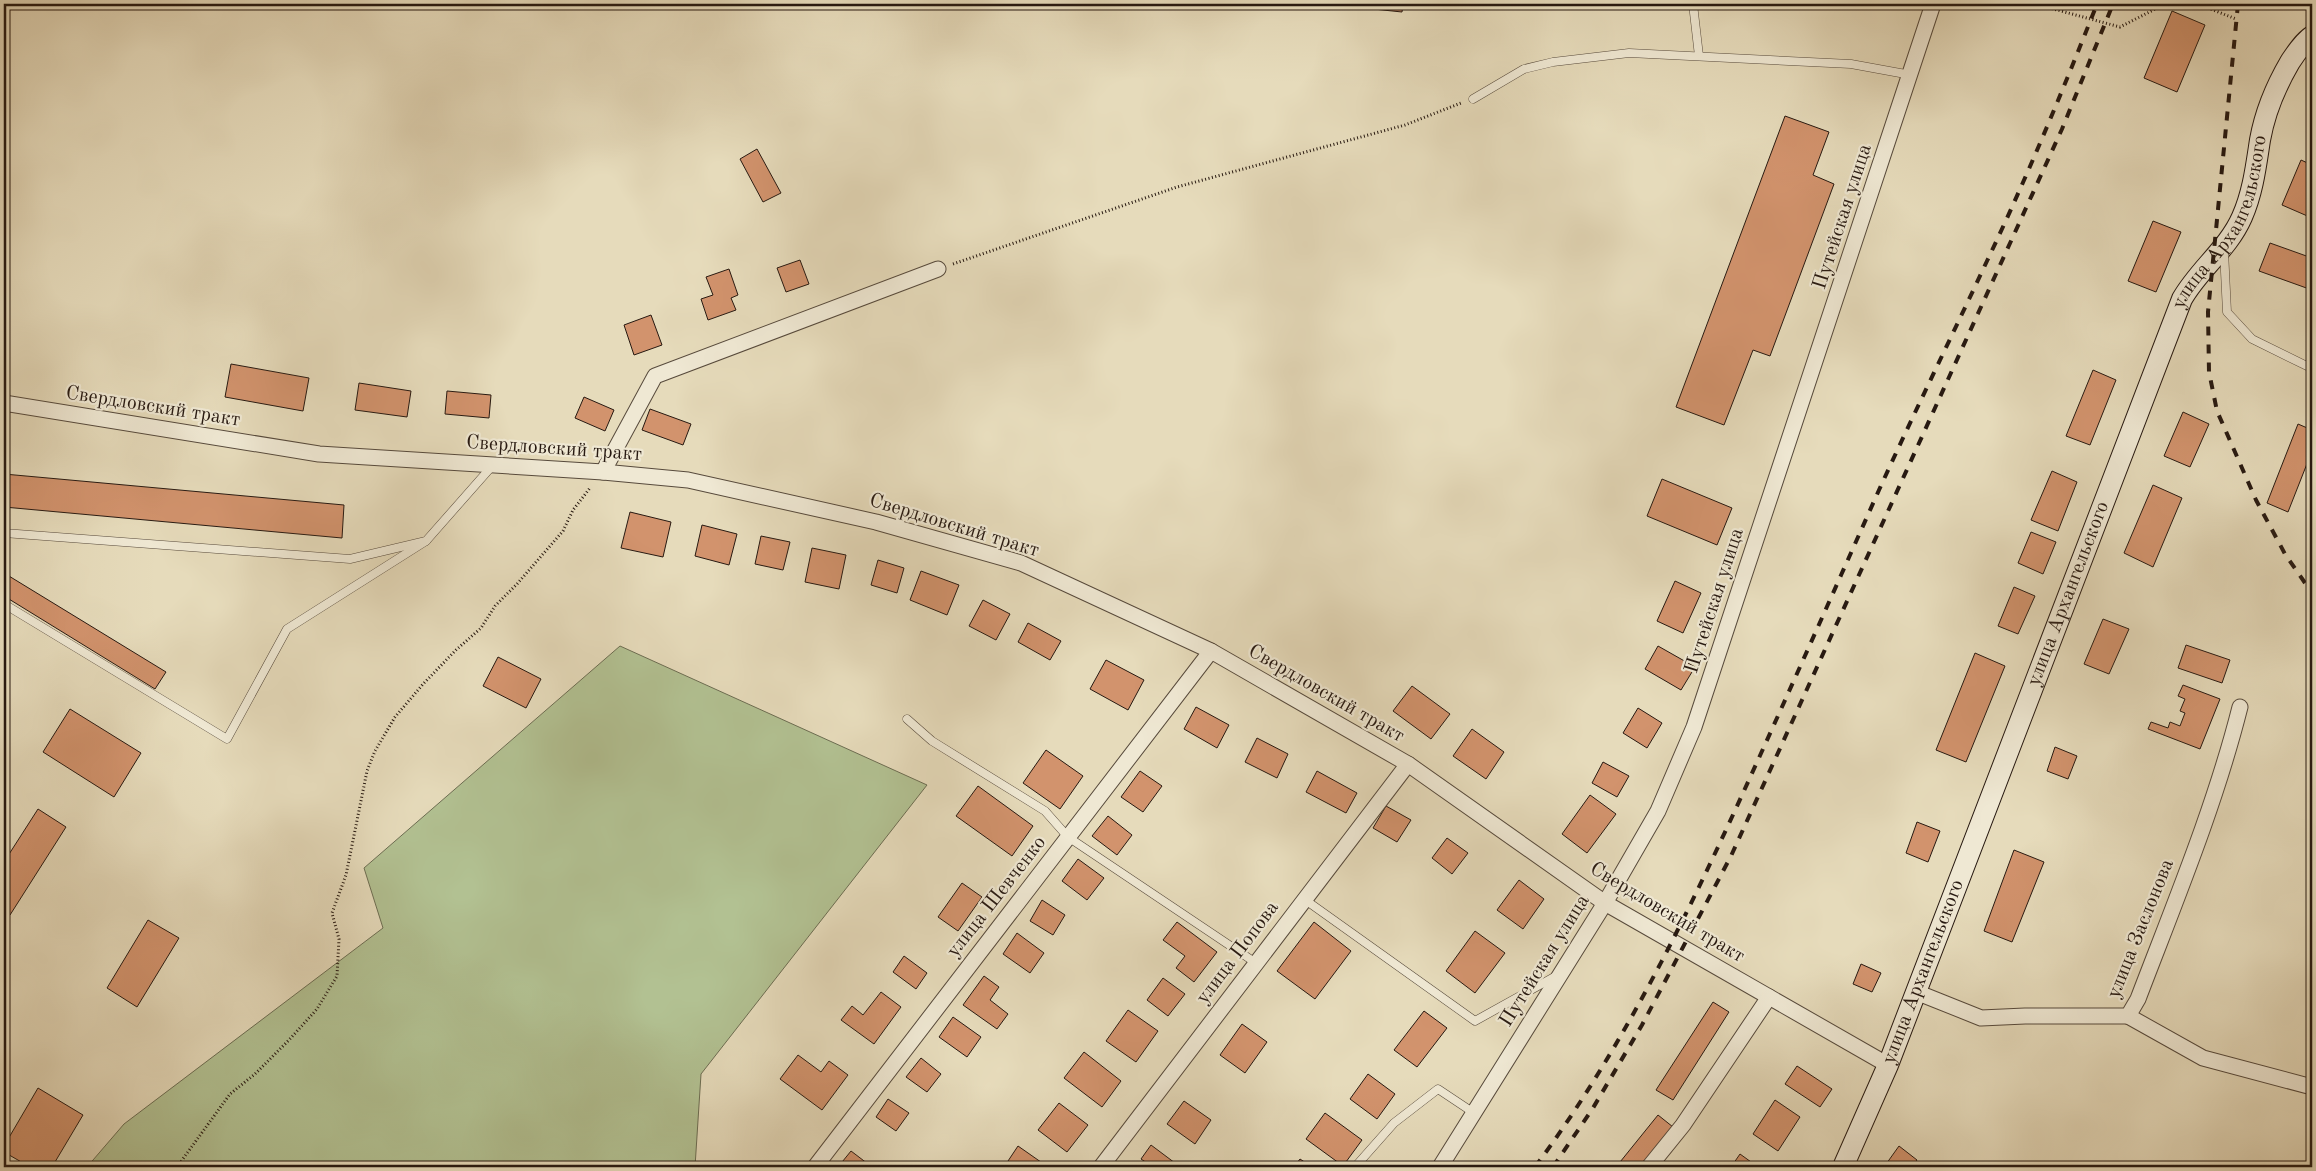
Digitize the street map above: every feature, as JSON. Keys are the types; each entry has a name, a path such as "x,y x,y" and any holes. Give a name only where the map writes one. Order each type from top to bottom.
{"street":[{"name":"Путейская улица","path":"1440,1167 1606,903 1658,811 1694,727 1933,4"},
{"name":"улица Архангельского","path":"1843,1167 1888,1065 2182,299 2192,281 2232,236 2245,208 2255,178 2260,138 2271,100 2294,56 2312,36"},
{"path":"604,472 655,376 938,269"},
{"name":"Свердловский тракт","path":"4,403 319,454 604,472 688,480 876,522 1021,563 1211,651 1408,764 1606,903 1888,1065"},
{"name":"улица Шевченко","path":"815,1167 1211,651"},
{"name":"улица Заслонова","path":"1916,992 1980,1018 2128,1016 2138,999 2227,759 2240,706"},
{"name":"улица Попова","path":"1101,1167 1408,764"},
{"path":"1649,1167 1683,1125 1769,997"},
{"path":"2128,1016 2203,1058 2312,1087"}],"lane":[{"path":"1694,4 1699,56"},
{"path":"1473,99 1524,69 1553,62 1629,53 1851,64 1911,75"},
{"path":"2224,247 2228,312 2252,339 2309,367"},
{"path":"4,604 227,739 288,628 426,541 493,465"},
{"path":"4,533 350,559 426,541"},
{"path":"907,719 932,741 1045,811 1068,837 1256,964"},
{"path":"1304,899 1475,1021 1562,972"},
{"path":"1355,1167 1394,1123 1438,1090 1474,1114"}],"path":[{"path":"2035,4 2120,27 2165,4"},
{"path":"2198,4 2236,19"},
{"path":"938,269 1177,187 1404,125 1473,99"},
{"path":"177,1167 230,1094 255,1074 289,1040 316,1009 337,976 340,939 332,913 346,875 366,771 375,751 396,717 424,684 456,650 481,628 495,606 517,584 563,531 573,510 604,472"}],"green space":[{"path":"620,646 927,785 701,1074 695,1167 87,1167 124,1124 383,928 364,868"}],"building":[{"path":"1365,4 1403,4 1402,12 1364,8"},
{"path":"2172,11 2205,25 2177,92 2144,78"},
{"path":"1785,116 1829,132 1813,175 1834,184 1770,356 1753,350 1724,425 1676,407"},
{"path":"757,149 781,193 763,202 740,159"},
{"path":"2301,160 2312,165 2312,218 2282,205"},
{"path":"2153,221 2181,232 2156,292 2128,281"},
{"path":"2270,243 2312,258 2312,290 2259,271"},
{"path":"800,260 809,284 786,292 777,268"},
{"path":"729,269 738,295 731,298 736,310 708,320 701,299 713,295 706,277"},
{"path":"651,315 662,345 634,355 624,325"},
{"path":"231,364 309,378 303,411 225,397"},
{"path":"2093,370 2116,380 2090,445 2066,436"},
{"path":"359,383 411,391 407,417 355,410"},
{"path":"447,391 491,395 489,418 445,414"},
{"path":"584,397 614,410 605,431 575,418"},
{"path":"650,409 691,424 683,445 642,430"},
{"path":"2183,412 2209,424 2190,467 2164,456"},
{"path":"2298,424 2312,430 2312,451 2288,512 2267,503"},
{"path":"2052,471 2077,482 2058,531 2031,520"},
{"path":"4,474 344,505 342,538 4,507"},
{"path":"1662,479 1732,508 1717,545 1647,516"},
{"path":"2153,485 2182,498 2153,567 2124,553"},
{"path":"630,512 671,522 663,557 621,548"},
{"path":"702,525 737,534 729,565 695,556"},
{"path":"2031,532 2056,542 2043,574 2018,563"},
{"path":"761,536 790,542 783,570 755,564"},
{"path":"812,548 846,555 839,589 805,582"},
{"path":"878,560 904,568 897,593 871,585"},
{"path":"921,571 959,585 947,615 910,600"},
{"path":"4,573 166,672 155,689 4,596"},
{"path":"1675,581 1701,593 1683,633 1657,621"},
{"path":"2014,587 2035,596 2018,634 1998,626"},
{"path":"983,600 1010,614 996,640 969,626"},
{"path":"2103,619 2129,629 2109,674 2084,664"},
{"path":"1028,623 1061,641 1050,660 1018,642"},
{"path":"2186,645 2230,660 2222,683 2178,668"},
{"path":"1658,646 1695,667 1681,690 1645,669"},
{"path":"1975,653 2005,666 1966,762 1936,750"},
{"path":"498,657 541,679 526,708 483,686"},
{"path":"1106,660 1144,680 1128,710 1090,689"},
{"path":"2183,685 2220,699 2200,749 2148,729 2151,722 2168,728 2170,722 2180,726 2185,713 2180,711 2185,699 2178,696"},
{"path":"1412,686 1450,714 1431,739 1393,711"},
{"path":"1196,707 1229,725 1217,748 1184,729"},
{"path":"1638,708 1662,723 1647,748 1623,733"},
{"path":"70,709 141,753 114,797 43,752"},
{"path":"1472,729 1504,752 1486,779 1453,756"},
{"path":"1257,738 1288,754 1277,778 1245,762"},
{"path":"2055,747 2077,756 2068,779 2047,771"},
{"path":"1046,750 1083,776 1060,809 1023,783"},
{"path":"1603,762 1629,776 1617,797 1592,783"},
{"path":"1140,771 1162,786 1143,812 1121,797"},
{"path":"1317,771 1357,793 1346,813 1306,792"},
{"path":"978,786 1033,826 1012,856 956,816"},
{"path":"1590,795 1616,814 1587,853 1562,834"},
{"path":"1386,806 1411,820 1397,842 1373,828"},
{"path":"38,809 66,827 10,915 4,911 4,862"},
{"path":"1108,816 1132,835 1117,855 1092,836"},
{"path":"1917,822 1940,831 1928,862 1906,853"},
{"path":"1447,838 1468,853 1452,874 1432,858"},
{"path":"2014,850 2044,862 2012,942 1984,931"},
{"path":"1078,859 1104,878 1087,900 1062,881"},
{"path":"1519,880 1544,899 1523,929 1497,910"},
{"path":"962,883 982,897 958,931 938,917"},
{"path":"1042,900 1065,915 1053,935 1030,921"},
{"path":"148,920 179,938 137,1007 107,988"},
{"path":"1177,922 1217,952 1194,982 1176,968 1185,956 1163,940"},
{"path":"1314,922 1351,951 1315,999 1277,971"},
{"path":"1475,931 1505,953 1475,993 1446,971"},
{"path":"1017,933 1044,953 1030,973 1003,954"},
{"path":"904,956 927,973 916,989 893,972"},
{"path":"1861,964 1881,973 1872,992 1853,984"},
{"path":"984,976 999,987 990,1000 1008,1014 997,1029 963,1005"},
{"path":"1163,978 1185,994 1168,1016 1147,1000"},
{"path":"881,992 901,1007 874,1044 841,1020 852,1006 863,1015"},
{"path":"1713,1002 1729,1012 1673,1100 1656,1090"},
{"path":"1128,1010 1158,1031 1136,1062 1106,1041"},
{"path":"1424,1011 1447,1028 1417,1067 1394,1050"},
{"path":"953,1017 981,1037 967,1057 939,1037"},
{"path":"1242,1024 1267,1042 1245,1073 1220,1055"},
{"path":"1084,1052 1121,1081 1102,1107 1064,1078"},
{"path":"798,1055 821,1072 829,1061 848,1075 822,1110 780,1079"},
{"path":"921,1058 941,1074 927,1092 906,1077"},
{"path":"1797,1066 1832,1089 1820,1107 1785,1084"},
{"path":"1368,1074 1395,1094 1377,1119 1350,1099"},
{"path":"38,1088 83,1115 52,1167 30,1167 4,1152 4,1146"},
{"path":"888,1099 909,1113 896,1131 876,1117"},
{"path":"1775,1100 1800,1117 1778,1151 1753,1134"},
{"path":"1184,1101 1211,1120 1195,1144 1167,1124"},
{"path":"1059,1103 1088,1125 1067,1152 1038,1130"},
{"path":"1325,1113 1362,1140 1343,1166 1306,1139"},
{"path":"1658,1115 1673,1127 1640,1167 1616,1167"},
{"path":"1151,1145 1179,1166 1153,1167 1141,1159"},
{"path":"1018,1146 1048,1167 1004,1167"},
{"path":"1899,1146 1917,1160 1912,1167 1884,1167"},
{"path":"851,1151 872,1167 838,1167"},
{"path":"1740,1154 1758,1167 1731,1167"},
{"path":"1300,1159 1312,1167 1294,1167"}],"railway":[{"path":"1535,1167 1595,1079 1623,1033 1698,890 1892,461 2016,198 2097,4"},
{"path":"1553,1167 1593,1108 1642,1025 1731,856 2062,129 2113,4"},
{"path":"2238,4 2208,312 2209,372 2217,411 2256,500 2285,554 2312,593"}]}
